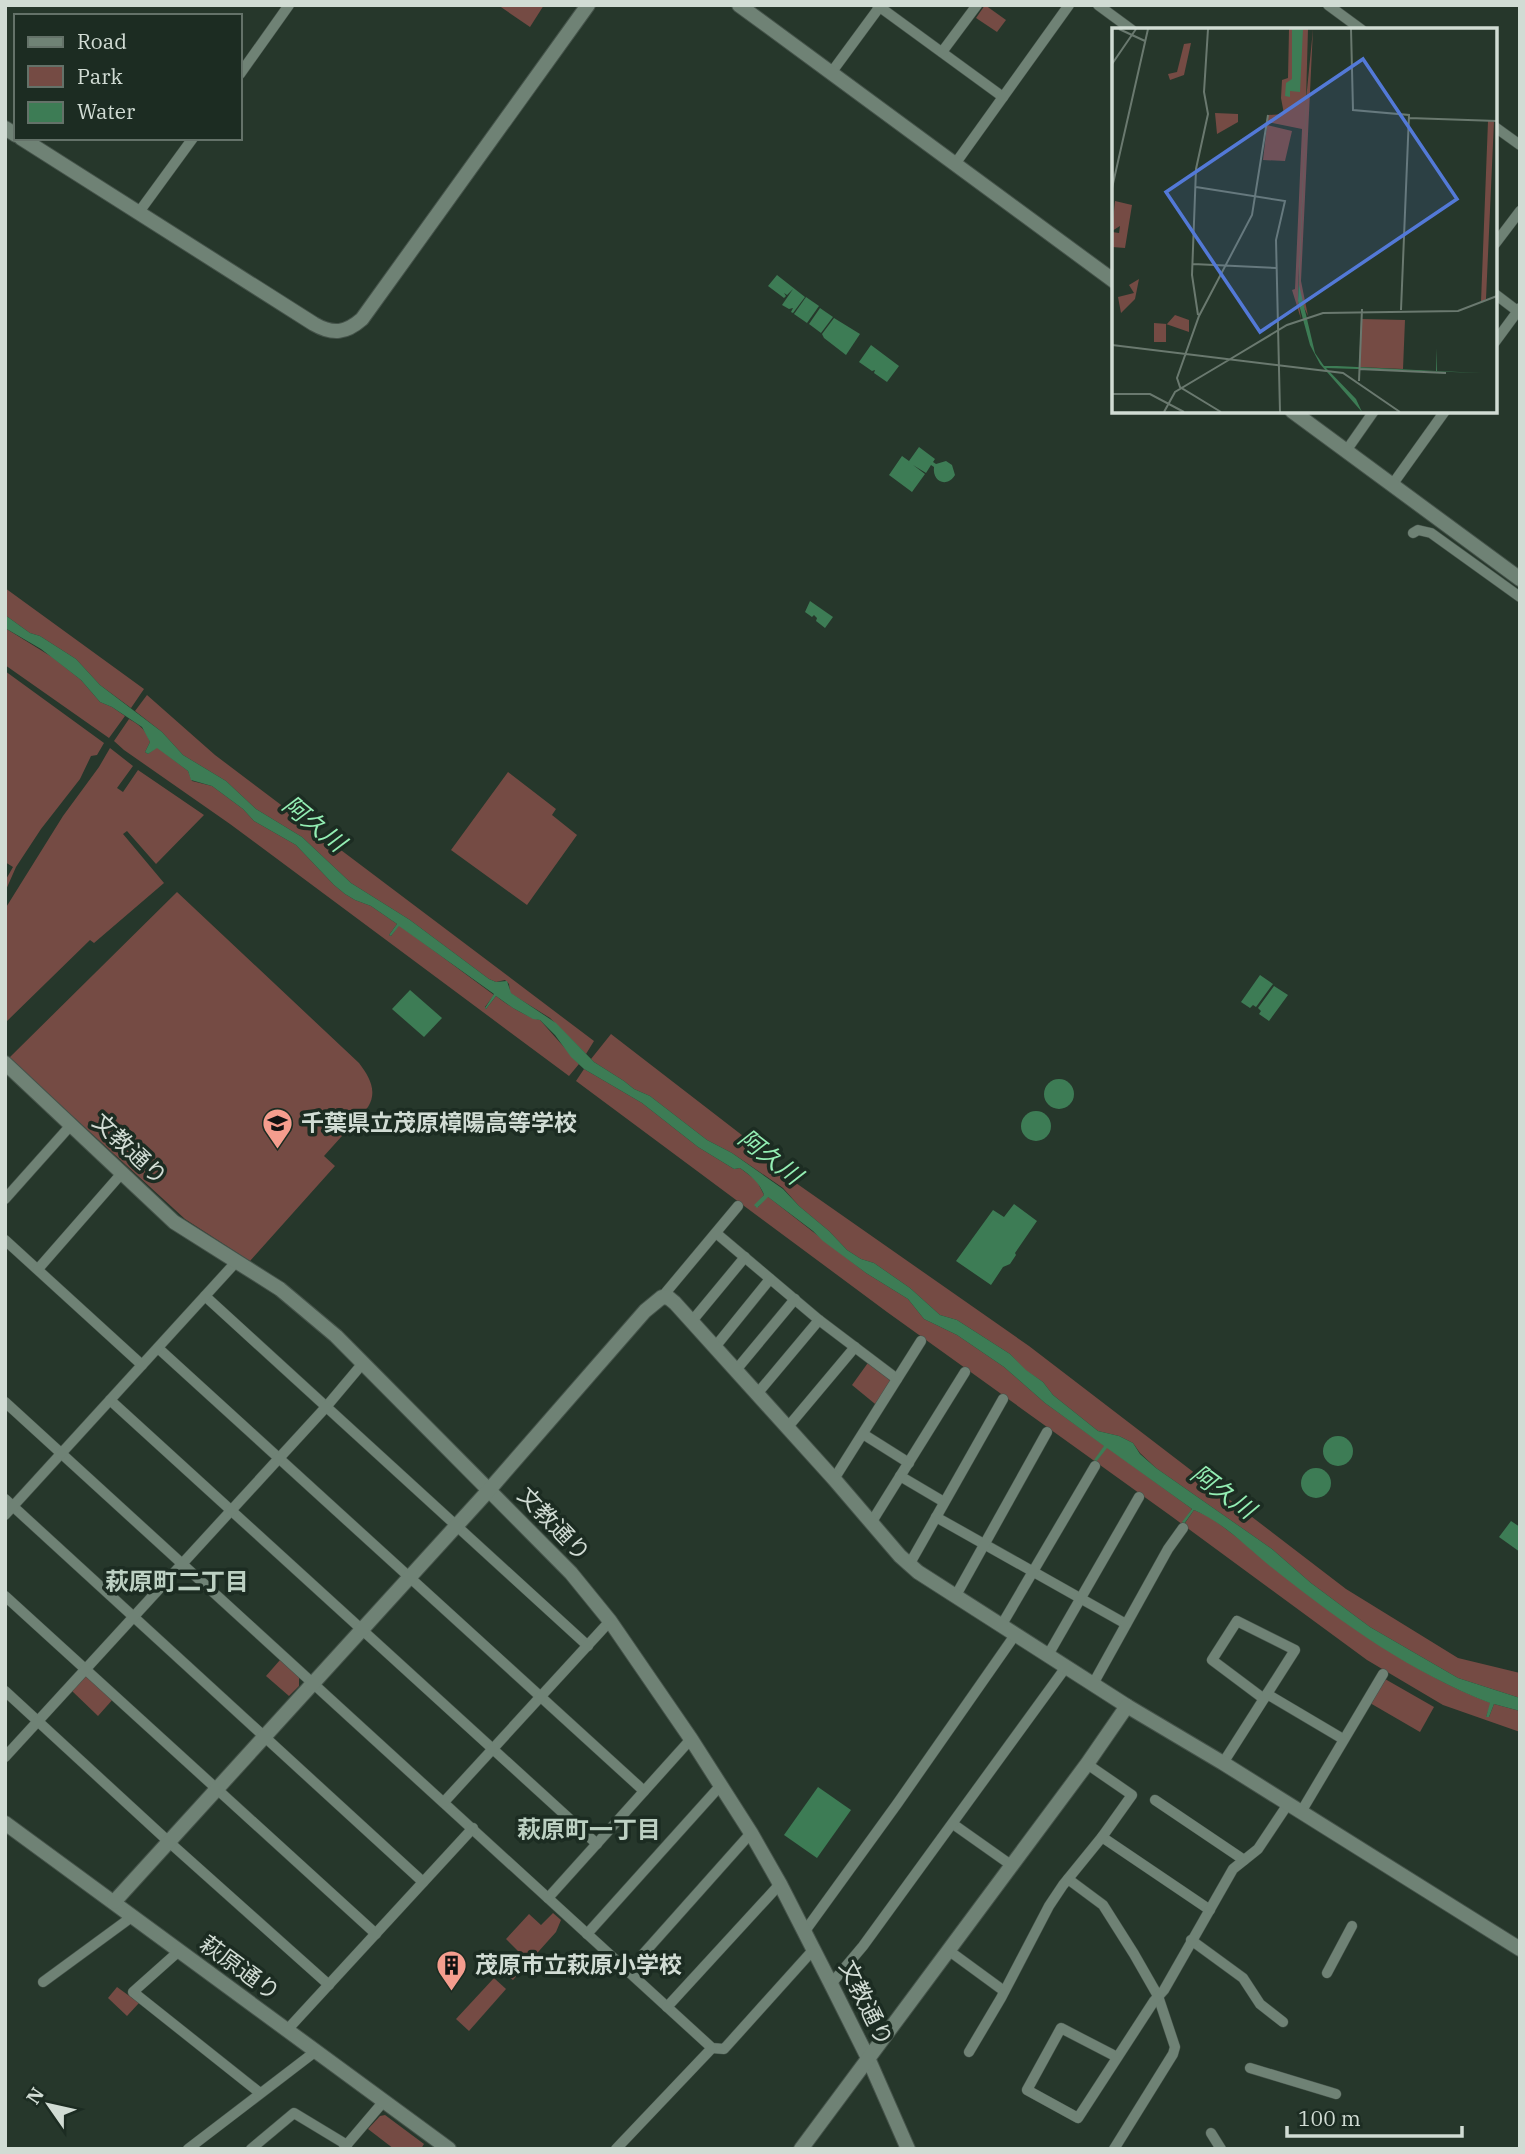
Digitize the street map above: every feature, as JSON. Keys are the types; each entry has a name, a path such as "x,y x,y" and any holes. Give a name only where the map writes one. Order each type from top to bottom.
{"street":[{"path":"242,71 289,5"},
{"path":"24,140 324,330 333,333 353,327 362,319 588,5"},
{"path":"739,5 1112,280"},
{"path":"942,52 977,5"},
{"path":"955,164 1069,5"},
{"path":"1098,5 1129,28"},
{"path":"1328,5 1359,28"},
{"path":"831,73 879,6 1003,97"},
{"path":"1497,128 1520,145"},
{"path":"139,212 192,140"},
{"path":"1497,241 1520,211"},
{"path":"1497,296 1519,311 1497,339"},
{"path":"1295,413 1520,579"},
{"path":"1346,451 1373,413"},
{"path":"1392,485 1444,413"},
{"path":"1413,533 1418,530 1431,533 1520,597"},
{"name":"文教通り","path":"5,1063 174,1222 296,1301 336,1336 572,1573 610,1620 751,1833 814,1949 868,2058 908,2149"},
{"path":"5,1199 71,1125"},
{"path":"38,1269 122,1173"},
{"path":"114,1902 456,1527 645,1311 662,1297 738,1206"},
{"path":"716,1233 819,1320 897,1379"},
{"path":"5,1240 142,1365"},
{"path":"692,1321 745,1257"},
{"path":"5,1515 9,1503 61,1454 236,1262"},
{"path":"715,1347 770,1279"},
{"path":"205,1296 588,1646"},
{"path":"662,1297 669,1298 692,1321 909,1565 1127,1706 1520,1949"},
{"path":"736,1370 795,1299"},
{"path":"757,1394 819,1320"},
{"path":"834,1479 921,1341"},
{"path":"788,1428 855,1347"},
{"path":"158,1348 644,1791"},
{"path":"5,1757 326,1407 363,1363"},
{"path":"871,1522 965,1371"},
{"path":"909,1565 1003,1399"},
{"path":"110,1400 597,1844"},
{"path":"5,1402 712,2048 724,2049 814,1949"},
{"path":"955,1597 1047,1432"},
{"path":"863,1434 909,1463"},
{"path":"1001,1626 1095,1466"},
{"path":"900,1476 944,1502"},
{"path":"1048,1655 1139,1497"},
{"path":"9,1503 423,1882"},
{"path":"936,1517 1126,1624"},
{"path":"1093,1684 1182,1528"},
{"path":"5,1596 376,1934"},
{"path":"444,1802 610,1620"},
{"path":"1223,1763 1266,1697 1295,1650 1237,1621 1212,1660 1266,1697 1343,1739"},
{"path":"804,1931 1015,1635"},
{"path":"831,1984 863,1946 1066,1667"},
{"path":"1301,1812 1383,1674"},
{"path":"5,1691 329,1985"},
{"path":"800,2149 1087,1764 1127,1706"},
{"path":"548,1898 691,1739"},
{"path":"969,2052 1049,1906 1132,1795 1087,1764"},
{"path":"587,1934 721,1786"},
{"path":"1156,1800 1244,1860"},
{"path":"1117,2057 1061,2028 1027,2090 1078,2118 1164,1990 1233,1869 1258,1849 1287,1804"},
{"name":"萩原通り","path":"5,1823 449,2149"},
{"path":"953,1824 1011,1865"},
{"path":"287,2030 473,1828"},
{"path":"628,1971 751,1833"},
{"path":"1102,1837 1210,1910"},
{"path":"1068,1879 1103,1905 1158,1996 1175,2051 1114,2149"},
{"path":"667,2007 780,1884"},
{"path":"43,1982 133,1916"},
{"path":"1327,1973 1352,1926"},
{"path":"1191,1940 1243,1978 1260,2004 1283,2022"},
{"path":"948,1950 1004,1991"},
{"path":"179,1951 133,1992 260,2093"},
{"path":"616,2149 712,2048"},
{"path":"188,2149 316,2051"},
{"path":"1250,2068 1336,2094"},
{"path":"251,2149 294,2113 345,2147 384,2101"},
{"path":"1211,2133 1221,2149"}],"green space":[{"path":"498,5 544,5 530,27"},
{"path":"985,5 1006,20 997,32 976,18"},
{"path":"5,588 144,689 131,708 100,685 76,659 40,636 30,633 5,615"},
{"path":"5,628 52,657 81,680 100,702 125,716 109,738 5,665"},
{"path":"5,671 104,743 97,755 91,756 80,779 41,829 16,867 5,892 5,881 13,867 5,862"},
{"path":"147,695 215,755 594,1041 586,1054 550,1018 510,993 509,984 505,980 496,982 489,979 410,920 351,883 302,837 256,809 226,781 183,755 162,732 135,711"},
{"path":"129,719 142,728 150,742 145,752 148,754 157,747 188,771 192,781 212,786 243,809 254,821 296,845 345,894 371,906 397,924 389,935 391,936 399,925 494,995 486,1009 496,996 511,1007 540,1020 579,1064 569,1076 230,824 124,750 114,741"},
{"path":"110,748 133,766 117,788 123,792 138,770 204,815 156,864 127,831 123,834 164,883 94,943 90,940 5,1023 5,909 63,816"},
{"path":"508,772 556,809 552,815 577,835 527,905 451,850"},
{"path":"177,892 359,1063 369,1078 372,1089 368,1107 324,1156 335,1166 250,1261 185,1219 9,1058"},
{"path":"611,1034 747,1139 743,1146 1029,1346 1346,1589 1458,1658 1520,1673 1520,1698 1458,1678 1370,1627 1311,1583 1272,1549 1156,1468 1133,1443 1098,1431 1053,1395 1043,1382 1025,1370 1010,1354 957,1320 940,1315 910,1288 874,1263 847,1250 783,1188 732,1153 707,1140 650,1096 634,1089 594,1062 591,1059"},
{"path":"584,1069 642,1103 698,1147 734,1169 740,1168 757,1181 764,1195 755,1206 758,1207 767,1196 866,1273 908,1299 924,1319 957,1335 1004,1367 1045,1403 1105,1446 1096,1461 1107,1447 1192,1509 1183,1522 1185,1523 1194,1510 1210,1517 1378,1644 1451,1686 1491,1703 1486,1717 1489,1717 1494,1704 1520,1711 1520,1732 1443,1705 1367,1660 887,1312 576,1081"},
{"path":"870,1360 897,1382 880,1408 852,1385"},
{"path":"280,1660 299,1676 299,1686 289,1696 266,1676"},
{"path":"83,1676 89,1676 114,1698 98,1716 71,1690"},
{"path":"1385,1679 1434,1707 1420,1732 1370,1703"},
{"path":"553,1913 561,1920 556,1932 513,1980 500,1971 518,1951 506,1939 529,1914 541,1925"},
{"path":"494,1978 506,1989 469,2031 456,2019"},
{"path":"117,1987 139,2003 127,2016 108,1998"},
{"path":"385,2115 424,2144 421,2149 394,2149 368,2129 380,2116"}],"water":[{"path":"777,275 805,297 793,313 793,308 782,305 793,289 787,295 784,293 784,298 768,286"},
{"path":"806,297 819,306 807,323 794,314"},
{"path":"820,308 833,317 821,333 809,324"},
{"path":"834,318 860,334 846,355 822,334"},
{"path":"871,345 899,366 887,382 874,373 875,370 872,371 859,362"},
{"path":"919,447 935,459 933,462 936,464 946,461 952,465 955,475 952,479 944,482 938,480 931,465 926,473 913,465 925,474 912,492 889,475 902,456 909,461"},
{"path":"810,601 833,617 825,628 816,621 814,615 812,617 805,612"},
{"path":"5,615 30,633 40,636 76,659 100,685 162,732 183,755 226,781 256,809 302,837 351,883 410,920 489,979 496,982 507,981 511,993 556,1023 594,1062 634,1089 650,1096 707,1140 732,1153 783,1189 847,1250 874,1263 910,1288 940,1315 957,1320 1010,1354 1043,1382 1053,1395 1098,1431 1133,1443 1140,1454 1156,1468 1272,1549 1311,1583 1370,1627 1458,1678 1520,1698 1520,1711 1494,1704 1489,1717 1486,1717 1490,1703 1433,1677 1354,1629 1304,1593 1217,1523 1194,1510 1184,1524 1182,1522 1192,1509 1107,1448 1096,1462 1094,1460 1104,1446 1045,1403 1004,1367 957,1335 924,1319 908,1299 866,1273 768,1197 757,1208 754,1205 764,1195 751,1176 698,1147 642,1103 584,1069 540,1020 533,1019 496,996 486,1009 494,994 399,926 389,935 397,924 371,906 345,894 296,845 254,821 243,809 212,786 191,780 188,771 157,748 148,754 145,752 150,742 142,727 100,702 81,680 41,649 5,628"},
{"path":"1260,975 1273,984 1256,1007 1253,1005 1250,1008 1241,1002"},
{"path":"1274,986 1288,995 1269,1021 1259,1014 1261,1011 1258,1008"},
{"path":"410,990 442,1018 424,1037 392,1009"},
{"path":"1059,1079 1070,1083 1074,1094 1070,1105 1059,1109 1048,1105 1044,1094 1048,1083"},
{"path":"1036,1111 1047,1115 1051,1126 1047,1137 1036,1141 1025,1137 1021,1126 1025,1115"},
{"path":"1014,1204 1037,1221 1010,1264 1003,1267 991,1285 956,1261 993,1210 1004,1217"},
{"path":"1338,1436 1344,1437 1352,1445 1352,1457 1344,1465 1338,1466 1332,1465 1324,1457 1323,1451 1324,1445 1332,1437"},
{"path":"1316,1468 1322,1469 1330,1477 1330,1489 1322,1497 1316,1498 1310,1497 1302,1489 1301,1483 1302,1477 1310,1469"},
{"path":"1511,1521 1520,1527 1520,1552 1499,1537"},
{"path":"818,1787 851,1810 817,1858 784,1835"}],"place":[{"name":"千葉県立茂原樟陽高等学校","path":"278,1150"},
{"name":"茂原市立萩原小学校","path":"452,1992"}],"district":[{"name":"萩原町二丁目","path":"177,1582"},
{"name":"萩原町一丁目","path":"589,1830"}],"water label":[{"name":"阿久川","path":"314,824"},
{"name":"阿久川","path":"770,1157"},
{"name":"阿久川","path":"1223,1492"}]}
